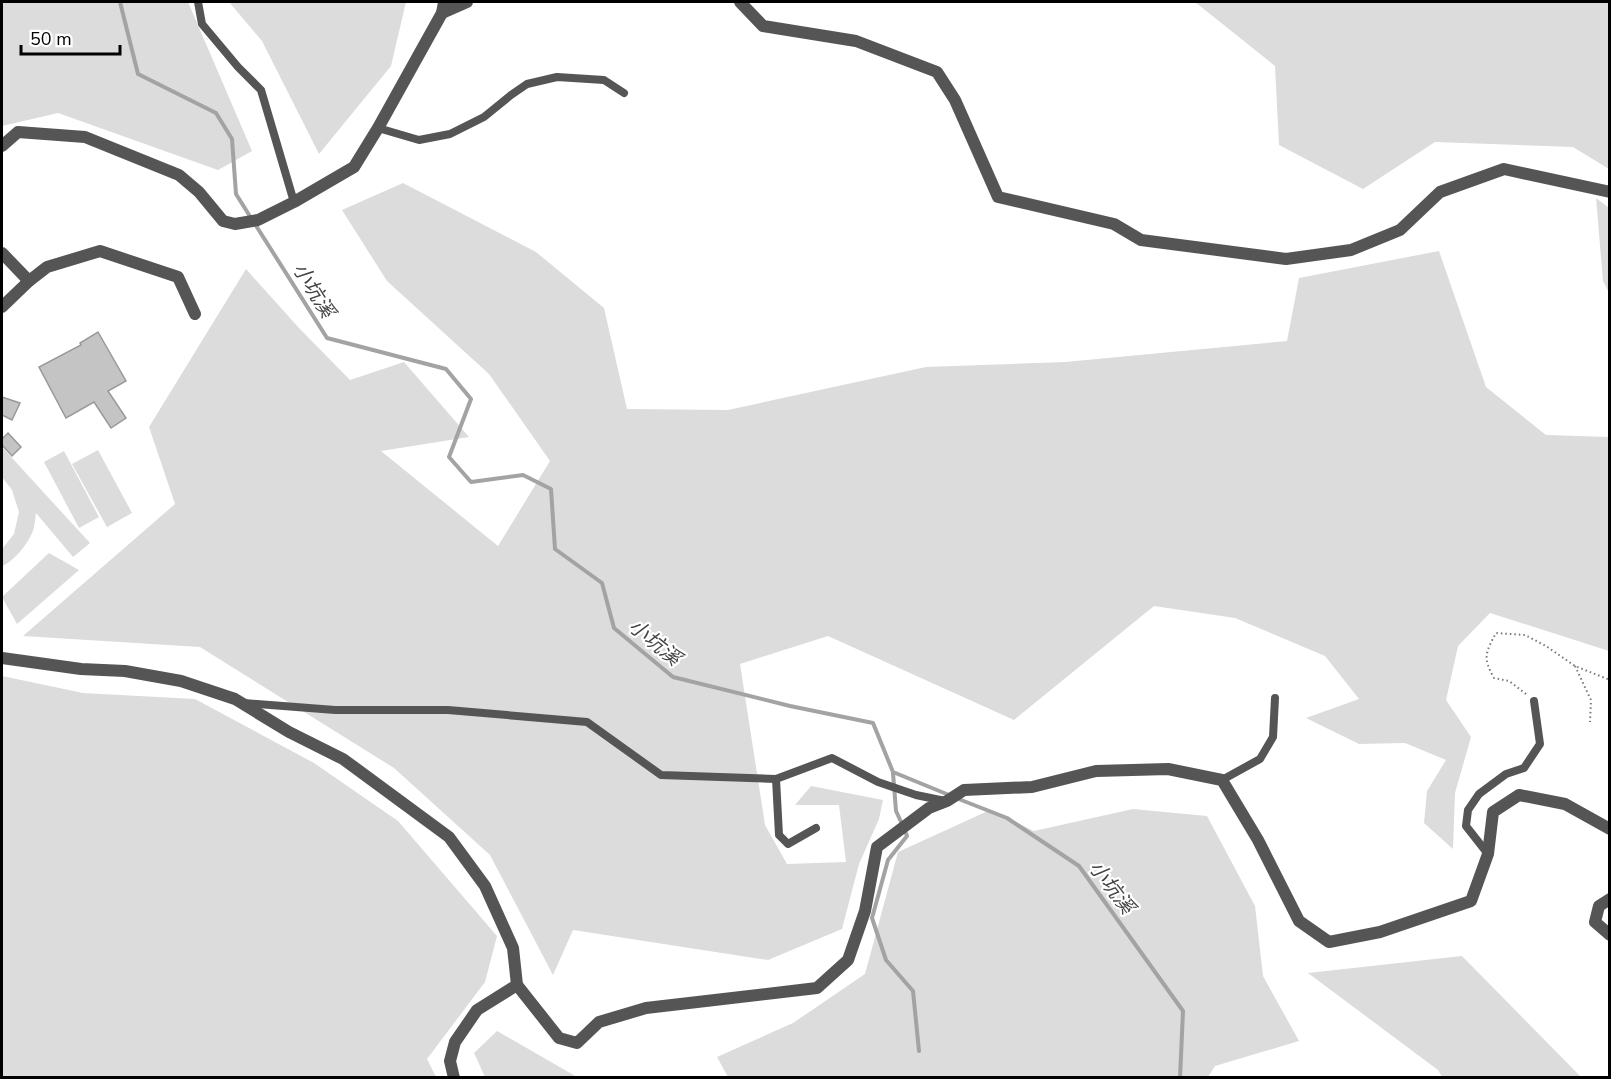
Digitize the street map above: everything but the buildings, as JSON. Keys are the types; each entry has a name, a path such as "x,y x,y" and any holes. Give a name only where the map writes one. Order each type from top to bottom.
{"street":[{"path":"2,146 18,132 85,137 179,175 199,192 222,221 235,224 258,220 354,167 378,128 443,7 467,2"},
{"path":"740,2 763,26 856,41 937,72 955,100 998,197 1114,224 1141,240 1286,259 1352,250 1400,230 1440,192 1504,169 1610,192"},
{"path":"2,307 47,267 100,251 178,277 195,314"},
{"path":"2,253 29,281"},
{"path":"2,658 81,669 125,671 181,681 235,699 289,732 343,759 449,837 484,886 513,948 517,985 560,1038 577,1043 599,1022 646,1008 817,988 848,960 865,911 877,847 929,808 947,801 964,790 1032,787 1096,771 1168,769 1222,780 1258,840 1299,921 1329,942 1380,932 1471,901 1488,854 1493,812 1520,795 1565,804 1610,829"},
{"path":"1610,899 1599,906 1595,922 1610,935"},
{"path":"454,1077 450,1061 455,1042 477,1010 517,985"}],"lane":[{"path":"198,2 202,24 238,67 261,90 294,202"},
{"path":"378,128 419,140 450,134 484,117 511,94 527,84 557,78 604,80 624,93"},
{"path":"1222,780 1260,759 1274,737 1275,698"},
{"path":"1488,854 1466,826 1468,810 1479,794 1506,774 1524,768 1540,744 1534,701"},
{"path":"240,702 335,710 448,710 587,722 661,775 776,779 832,758 878,782 916,795 947,801"},
{"path":"776,779 779,836 788,844 816,828"}],"path":[{"path":"1534,701 1509,681 1494,678 1486,663 1488,646 1496,633 1524,635 1546,646 1575,666 1609,680"},
{"path":"1575,666 1591,700 1590,722"}],"shaded area":[{"path":"2,2 188,2 252,151 218,170 58,113 2,126"},
{"path":"229,2 406,2 391,66 319,154 262,41"},
{"path":"1195,2 1609,2 1609,169 1573,147 1435,142 1363,189 1279,145 1275,66"},
{"path":"403,183 536,252 604,308 627,409 728,410 926,367 1065,362 1287,341 1299,278 1439,251 1486,387 1546,435 1609,437 1609,651 1490,613 1458,646 1446,700 1471,737 1455,793 1453,849 1424,823 1427,791 1446,760 1405,743 1359,744 1306,718 1359,699 1325,656 1235,618 1154,606 1014,720 828,636 740,664 765,825 787,864 846,862 839,805 795,805 811,786 883,800 879,819 859,864 842,929 768,960 573,930 553,975 490,855 394,768 200,647 23,636 175,504 149,427 246,269 350,380 404,362 469,437 381,451 498,546 550,461 489,374 387,281 342,210"},
{"path":"1596,198 1609,208 1609,293 1603,281"},
{"path":"2,447 90,543 73,557 36,513 33,531 27,543 15,557 2,566 2,549 14,534 19,512 12,490 2,477"},
{"path":"98,450 132,513 107,527 72,464"},
{"path":"64,451 99,517 79,528 44,462"},
{"path":"49,553 79,570 17,624 2,597"},
{"path":"2,676 83,693 195,699 314,763 398,821 497,936 485,982 427,1059 436,1077 2,1077"},
{"path":"1133,809 1207,816 1255,906 1263,976 1299,1041 1215,1066 1208,1077 728,1077 717,1057 793,1023 865,974 898,852 990,810 1034,831"},
{"path":"1462,956 1581,1077 1442,1077 1438,1070 1308,973"},
{"path":"497,1031 577,1077 485,1077 474,1053"}],"waterway":[{"name":"小坑溪","path":"120,2 138,74 216,113 232,139 236,194 251,218"},
{"name":"小坑溪","path":"255,224 327,338 446,369 471,399 449,457 471,482 523,475 551,489 555,549 602,583 614,628 673,677 790,706 873,723 893,772 949,795"},
{"path":"893,773 896,811 902,824"},
{"name":"小坑溪","path":"956,798 1007,818 1079,866 1183,1011 1180,1078"},
{"path":"905,831 907,836 888,860 872,918 886,960 913,991 919,1051"}]}
